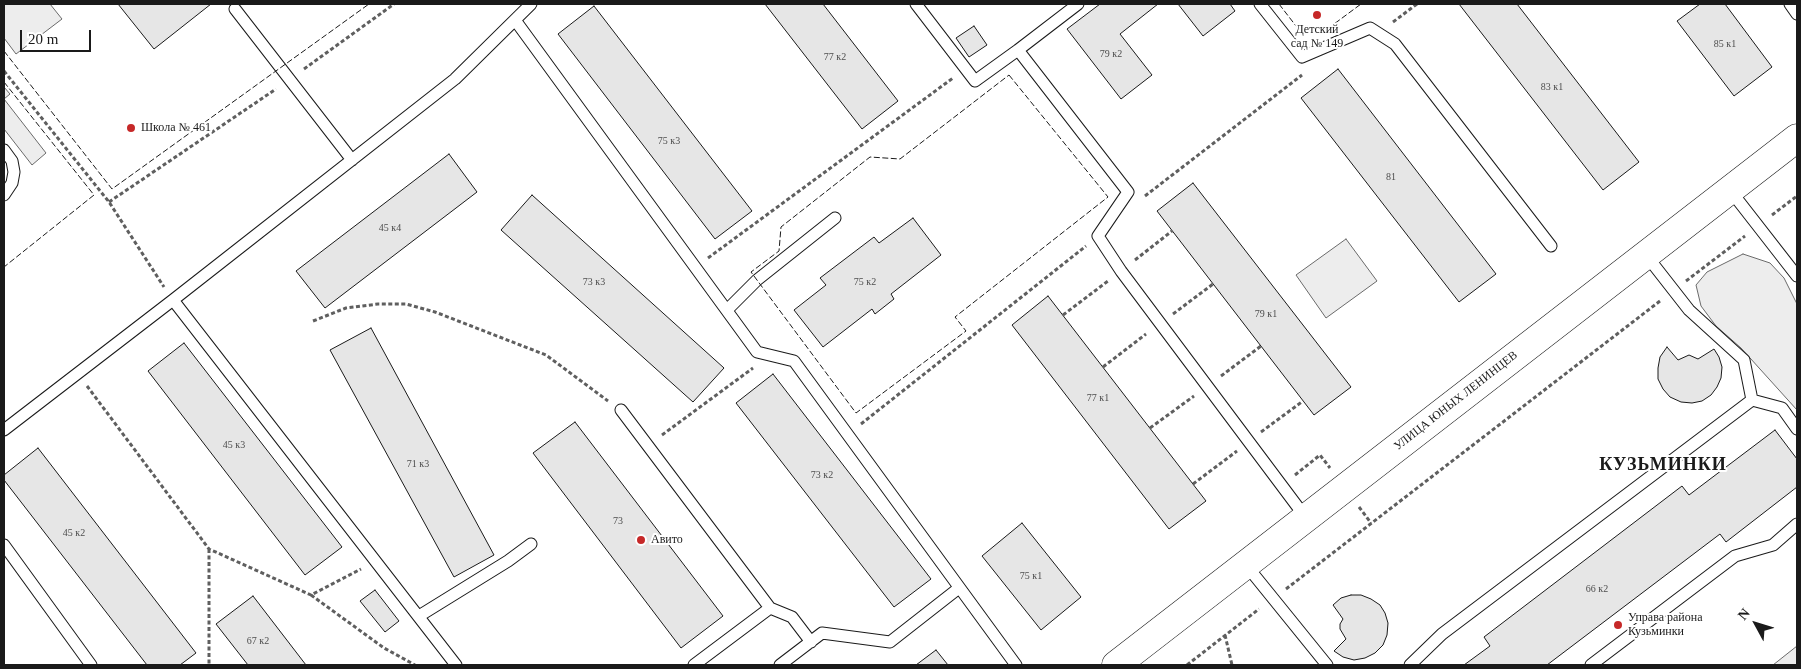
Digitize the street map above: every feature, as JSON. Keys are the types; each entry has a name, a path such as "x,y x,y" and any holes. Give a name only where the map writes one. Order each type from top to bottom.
{"main road":[{"name":"УЛИЦА ЮНЫХ ЛЕНИНЦЕВ","path":"1116,665 1797,138"}],"lane":[{"path":"4,430 455,79 531,4"},
{"path":"916,4 975,81 1078,4"},
{"path":"1260,4 1302,58 1370,28 1395,44 1551,246"},
{"path":"1790,4 1797,14"},
{"path":"235,9 352,160"},
{"path":"515,20 757,352 794,361 1016,665"},
{"path":"1018,50 1128,192 1098,236 1121,271 1306,518"},
{"path":"4,150 12,160 14,172 12,183 4,195"},
{"path":"1730,190 1797,276"},
{"path":"727,310 757,280 835,218"},
{"path":"1646,254 1689,310 1744,360 1752,400"},
{"path":"173,300 456,665"},
{"path":"1752,400 1782,408 1797,429"},
{"path":"1410,665 1442,634 1752,400"},
{"path":"621,410 770,608 792,617 811,642"},
{"path":"1590,665 1735,556 1773,545 1797,524"},
{"path":"418,616 508,561 531,544"},
{"path":"4,545 91,665"},
{"path":"1246,565 1327,665"},
{"path":"780,665 822,633 890,642 960,588"},
{"path":"694,665 770,608"}],"path":[{"path":"110,202 289,80 394,4"},
{"path":"1378,34 1417,4"},
{"path":"1142,199 1313,66 1320,50"},
{"path":"695,267 966,69"},
{"path":"4,71 110,202 173,300"},
{"path":"1187,665 1797,196"},
{"path":"847,434 1098,236"},
{"path":"312,321 346,308 378,304 406,304 435,312 546,355 621,410"},
{"path":"647,445 770,355"},
{"path":"78,373 209,549 311,595 384,648 415,665"},
{"path":"209,549 210,665"},
{"path":"311,595 376,562"},
{"path":"1225,636 1232,665"}],"shaded area":[{"path":"4,4 50,4 62,19 16,54 4,38"},
{"path":"4,87 10,94 4,99"},
{"path":"4,99 46,153 32,165 4,129"},
{"path":"1346,239 1377,281 1326,318 1296,275"},
{"path":"1743,254 1770,263 1784,278 1797,304 1797,410 1741,348 1716,326 1701,306 1696,285 1707,272"},
{"path":"1797,646 1797,665 1773,665"}],"building":[{"path":"118,4 211,4 154,49"},
{"path":"765,4 823,4 898,101 862,129"},
{"path":"1100,4 1158,4 1120,34 1152,75 1121,99 1067,29"},
{"path":"1178,4 1230,4 1235,11 1203,36"},
{"path":"1459,4 1517,4 1639,162 1603,190"},
{"path":"1700,4 1725,4 1772,67 1734,96 1677,21"},
{"path":"594,6 752,211 715,239 558,34"},
{"path":"974,26 987,45 969,57 956,38"},
{"path":"1338,69 1496,274 1459,302 1301,98"},
{"path":"449,154 477,192 325,308 296,271"},
{"path":"1193,183 1351,387 1314,415 1157,211"},
{"path":"532,195 724,368 693,402 501,230"},
{"path":"913,218 941,255 891,294 894,299 875,314 872,309 823,347 794,310 826,285 820,278 874,237 879,243"},
{"path":"1048,296 1206,501 1169,529 1012,325"},
{"path":"371,328 494,555 454,577 330,350"},
{"path":"184,343 342,547 305,575 148,371"},
{"path":"1667,347 1678,360 1689,355 1698,359 1714,349 1722,367 1721,378 1711,395 1702,401 1692,403 1681,402 1670,397 1658,379 1660,357"},
{"path":"773,374 931,579 894,607 736,403"},
{"path":"575,422 723,616 681,648 533,453"},
{"path":"1775,430 1797,459 1797,487 1726,542 1720,534 1547,665 1464,665 1490,646 1484,637 1682,486 1689,495"},
{"path":"38,448 196,653 180,665 147,665 4,480 4,475"},
{"path":"1022,523 1081,597 1041,630 982,556"},
{"path":"375,590 399,621 385,632 360,601"},
{"path":"1361,595 1380,605 1388,623 1387,635 1383,645 1375,653 1365,658 1354,660 1343,657 1334,651 1346,639 1340,629 1343,619 1333,605 1341,598"},
{"path":"253,596 306,665 248,665 216,624"},
{"path":"936,650 948,665 916,665"}],"fence":[{"path":"4,51 112,189 369,4"},
{"path":"1279,4 1296,26 1330,27 1361,4"},
{"path":"1009,75 1108,197 955,317 966,331 856,413 751,272 779,251 781,227 870,157 900,159 1009,75"},
{"path":"4,82 94,195 4,267"}],"place":[{"name":"Детский сад № 149","path":"1317,15"},
{"name":"Школа № 461","path":"131,128"},
{"name":"Авито","path":"641,540"},
{"name":"Управа района Кузьминки","path":"1618,625"}],"district":[{"name":"КУЗЬМИНКИ","path":"1663,465"}]}
